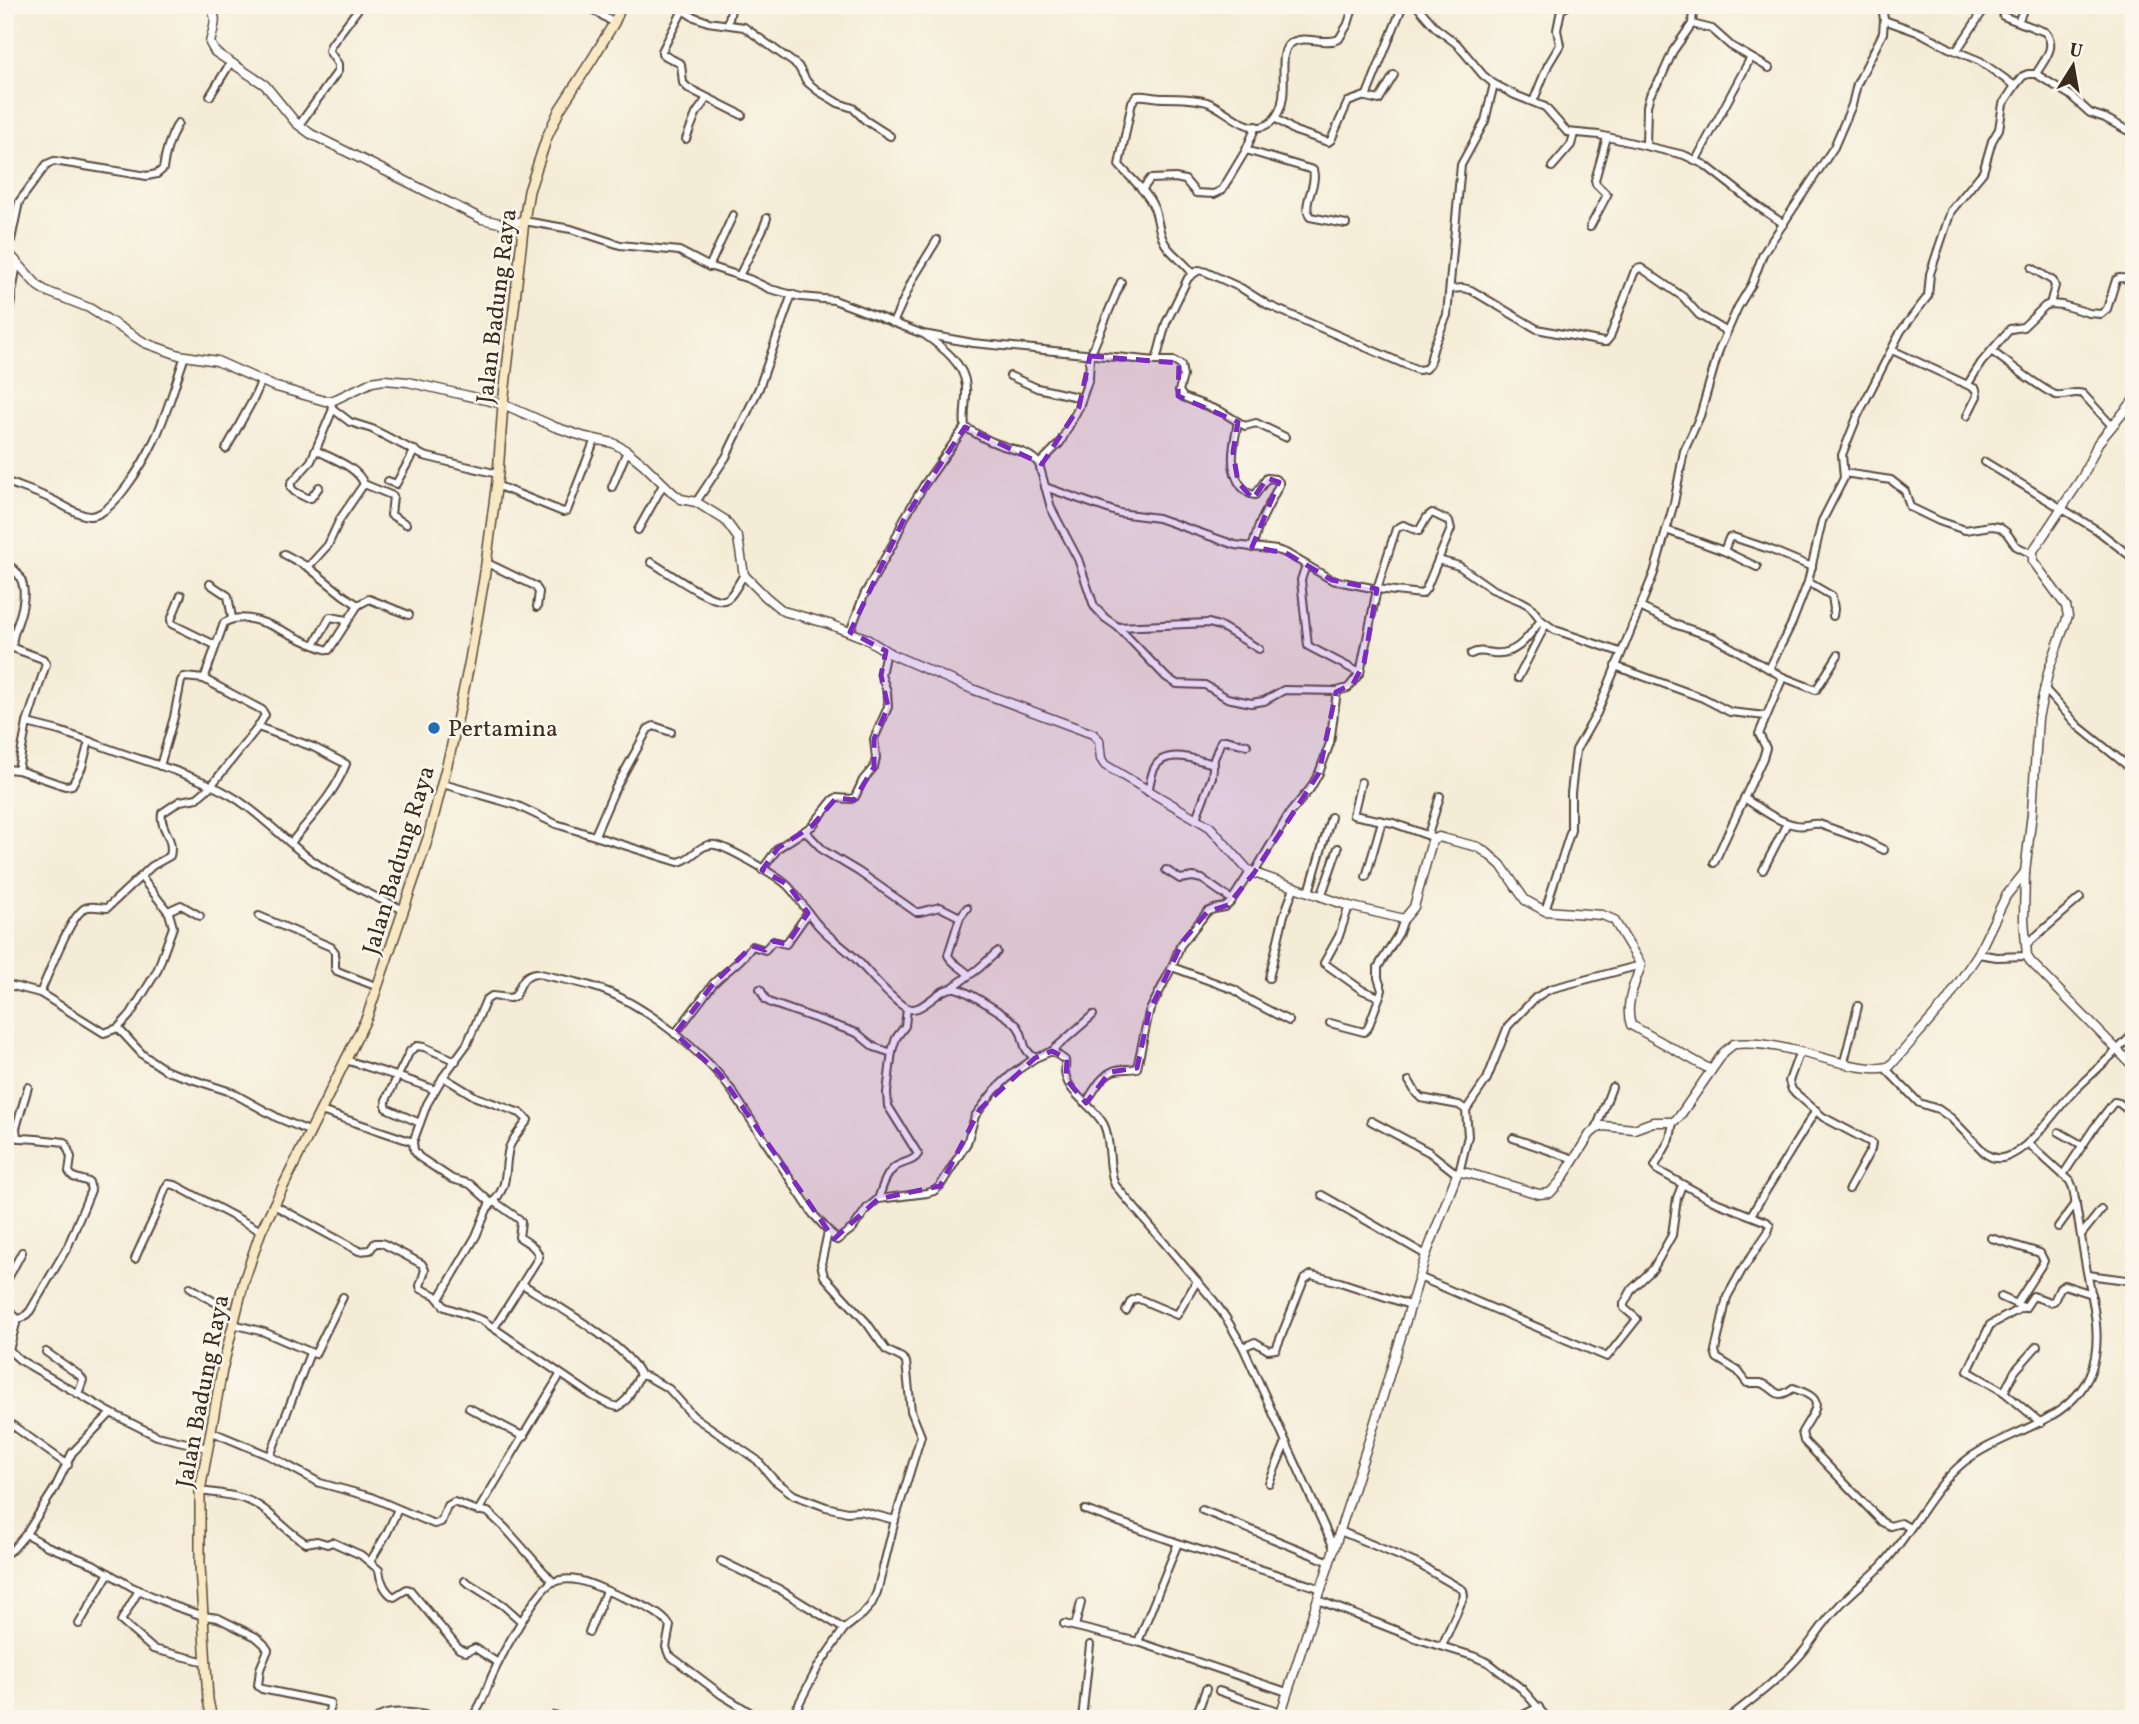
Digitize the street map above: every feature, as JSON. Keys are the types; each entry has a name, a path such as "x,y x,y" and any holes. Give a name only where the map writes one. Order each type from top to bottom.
{"main road":[{"name":"Jalan Badung Raya","path":"212,1719 208,1700 203,1616 200,1491 234,1319 261,1231 379,987 443,784 469,665 486,563 529,191 559,109 614,23 622,5"}],"street":[{"path":"208,5 215,14 216,21 210,43 215,52 265,85 299,125 311,134 482,219 505,224 524,221 571,229 620,245 679,251 709,267 770,289 834,300 923,334 973,343 1090,356 1173,361 1181,365 1183,376 1180,391 1183,397 1222,412 1246,426 1254,423 1263,425 1285,437"},
{"path":"299,125 338,71 338,64 329,51 331,45 361,5"},
{"path":"586,5 614,23"},
{"path":"675,5 708,22 744,27 797,66 807,82 818,91 853,108 865,121 890,136"},
{"path":"728,24 732,5"},
{"path":"1192,273 1186,263 1165,244 1154,208 1119,165 1132,102 1137,96 1191,99 1208,103 1256,126 1265,126 1275,118 1284,97 1283,61 1288,47 1295,41 1304,39 1327,43 1339,39 1348,24 1354,5"},
{"path":"1365,96 1403,5"},
{"path":"1416,5 1436,28 1457,44 1483,75 1494,84 1551,111 1567,132 1646,145 1696,160 1783,224"},
{"path":"1533,102 1548,65 1560,45 1558,30 1561,10 1569,5"},
{"path":"1632,5 1643,5"},
{"path":"1646,145 1650,95 1673,51 1692,24 1693,10 1689,5"},
{"path":"1545,911 1571,830 1576,750 1597,713 1654,573 1674,503 1684,451 1700,416 1726,331 1752,284 1763,254 1834,147 1852,105 1857,84 1880,40 1884,20 1882,5"},
{"path":"1957,50 1987,5"},
{"path":"2018,20 2025,5"},
{"path":"683,10 662,54 681,64 683,83 688,88 742,115"},
{"path":"2003,16 2045,32 2052,42 2036,74"},
{"path":"1884,20 1923,34 1989,66 2015,86"},
{"path":"1692,24 1712,29 1750,59 1769,68"},
{"path":"1696,160 1750,59"},
{"path":"210,96 231,62"},
{"path":"1769,669 1792,623 1808,582 1822,521 1841,484 1844,473 1842,456 1858,415 1906,324 1928,296 1930,274 1951,211 1983,172 1992,141 1999,129 2003,104 2015,86 2023,76 2036,74 2070,95 2090,113 2134,134"},
{"path":"1275,118 1295,131 1328,142 1348,102 1365,96 1379,100 1394,75"},
{"path":"1156,361 1166,323 1188,278 1199,270 1241,288 1268,305 1418,370 1425,369 1445,324 1461,165 1485,121 1494,84"},
{"path":"686,139 696,114 707,98"},
{"path":"178,123 168,139 169,146 163,158 163,169 154,176 54,161 47,164 19,202 11,240 5,248 38,286 89,309 154,347 185,356 217,360 261,382 331,405 350,422 372,429 429,457 498,474"},
{"path":"1142,190 1150,179 1175,178 1185,180 1196,193 1214,194 1222,190 1246,150 1256,126"},
{"path":"1552,167 1571,145 1574,134"},
{"path":"1590,227 1607,195 1595,180 1607,137"},
{"path":"1246,150 1313,170 1315,179 1306,209 1308,215 1346,223"},
{"path":"709,267 733,215"},
{"path":"739,276 766,218"},
{"path":"893,323 913,279 937,240"},
{"path":"5,417 6,347 17,263"},
{"path":"1450,289 1471,290 1537,329 1606,342 1635,270 1641,268 1683,297 1699,316 1726,331"},
{"path":"2032,268 2053,281 2055,286 2050,304"},
{"path":"1968,384 2010,329 2023,327 2045,306 2062,305 2101,314 2107,309 2116,280 2134,279"},
{"path":"1040,464 1070,428 1089,377 1090,356 1121,282"},
{"path":"696,502 726,457 759,388 792,294"},
{"path":"850,632 863,595 894,542 904,519 924,485 965,427 966,385 963,375 947,352 923,334"},
{"path":"1892,350 1976,389 1977,393 1967,416"},
{"path":"1991,351 2050,392 2063,396 2074,392 2083,394 2112,426"},
{"path":"5,481 50,498 86,516 103,513 135,475 153,442 185,356"},
{"path":"1010,376 1037,388 1082,398"},
{"path":"319,487 311,498 307,499 295,492 291,483 311,461 331,405 372,382 389,380 454,391 503,404 555,427 613,443 643,464 681,499 696,502 725,520 738,538 744,575 783,611 850,632 972,689 1093,734 1099,740 1101,759 1105,765 1196,818 1219,836 1252,872 1349,906 1404,919"},
{"path":"226,449 261,382"},
{"path":"2132,1063 2117,1051 2027,956 2024,919 2025,872 2038,718 2049,669 2068,616 2066,606 2033,561 2032,554 2083,476 2098,443 2134,400"},
{"path":"1238,422 1233,452 1233,465 1238,482 1252,495 1255,495 1267,478 1279,482 1259,525 1252,548"},
{"path":"965,427 993,443 1021,452 1040,464 1045,488 1051,508 1078,559 1094,606 1105,618 1118,627 1152,663 1177,684 1205,685 1227,698 1251,703 1264,701 1284,690 1337,691 1348,688 1360,673 1377,589 1396,529 1403,525 1419,531 1432,513 1449,521 1451,529 1422,594 1377,589 1332,580 1276,550 1235,545 1158,518 1119,513 1045,488"},
{"path":"496,485 563,512 567,511 595,439"},
{"path":"316,450 348,466 361,477 364,484 393,496 391,515 406,524"},
{"path":"388,481 396,484 415,450"},
{"path":"612,487 627,451"},
{"path":"1985,461 2097,530 2134,559"},
{"path":"1844,473 1891,480 1905,491 1910,507 1965,530 1999,527 2016,546 2032,554"},
{"path":"308,566 328,545 340,520 364,484"},
{"path":"638,530 663,485"},
{"path":"1666,530 1724,551 1757,568"},
{"path":"1724,551 1729,538 1733,537 1769,548 1812,567"},
{"path":"284,554 308,566 343,596 358,605"},
{"path":"1438,560 1459,566 1492,589 1530,606 1555,630 1620,652"},
{"path":"652,562 711,598 722,601 727,600 744,575"},
{"path":"5,563 17,571 23,581 23,605 13,638 13,649 43,659 46,664 27,723 18,770"},
{"path":"486,563 535,586 539,593 537,607"},
{"path":"1306,565 1301,580 1308,646 1360,673"},
{"path":"1808,582 1832,596 1833,616"},
{"path":"210,584 228,596 232,618"},
{"path":"181,595 171,620 172,624 215,645"},
{"path":"204,679 221,627 232,618 267,624 326,650 331,649 358,605 369,600 409,615"},
{"path":"1640,607 1677,625 1713,637 1783,677 1818,690 1838,655"},
{"path":"314,645 330,617 348,620"},
{"path":"1118,627 1209,622 1259,649"},
{"path":"1471,654 1510,652 1518,648 1544,622"},
{"path":"1518,678 1544,622"},
{"path":"762,870 778,848 805,831 836,798 855,797 863,780 874,767 874,739 888,706 887,691 881,675 886,651"},
{"path":"1615,666 1703,698 1730,712 1766,716"},
{"path":"40,993 67,932 83,909 87,906 107,908 152,866 165,860 172,851 172,842 161,822 162,813 180,801 197,798 211,786 265,715 262,710 204,679 188,676 181,681 160,766"},
{"path":"1714,863 1766,748 1759,734 1783,677"},
{"path":"2044,688 2078,726 2133,771 2134,799"},
{"path":"1086,1103 1110,1072 1137,1068 1149,1012 1183,941 1207,912 1225,907 1232,900 1289,814 1320,773 1330,743 1337,691"},
{"path":"27,723 59,731 160,766 232,796 334,875 404,910"},
{"path":"595,835 615,789 648,729 654,726 671,732"},
{"path":"258,727 313,747 346,764 334,791 291,844"},
{"path":"5,769 18,770 65,786 72,785 82,767 89,741"},
{"path":"1196,818 1212,777 1221,741 1247,745"},
{"path":"1148,792 1154,769 1166,757 1214,764"},
{"path":"1361,782 1352,814 1463,843 1486,852 1501,865 1525,900 1545,911 1602,915 1614,920 1641,965 1630,1004 1629,1018 1632,1025 1711,1070"},
{"path":"443,784 516,805 556,824 678,862 687,859 705,845 729,849 788,885 819,927 907,1008 919,1007 953,987 997,952"},
{"path":"1330,1023 1364,1032 1371,1024 1381,990 1378,967 1399,933 1404,919 1414,907 1440,796"},
{"path":"1744,798 1787,823 1803,826 1819,824 1884,850"},
{"path":"1308,892 1331,817"},
{"path":"1366,877 1382,821"},
{"path":"1763,870 1787,823"},
{"path":"805,831 824,851 916,912 940,907 960,917"},
{"path":"1321,897 1338,848"},
{"path":"1166,870 1180,879 1202,879 1232,900"},
{"path":"1371,1121 1462,1173 1544,1194 1555,1189 1590,1134 1596,1129 1603,1126 1634,1129 1653,1122 1673,1122 1727,1048 1734,1044 1800,1051 1868,1068 1885,1068 1895,1062 1933,1017 1978,954 2006,896 2025,872"},
{"path":"5,984 40,993 104,1033 118,1028 130,1015 157,971 173,928 172,918 141,877"},
{"path":"1269,978 1284,915 1294,888"},
{"path":"2026,945 2080,898"},
{"path":"167,911 181,905 200,916"},
{"path":"1349,906 1334,948 1324,963 1362,990 1379,997"},
{"path":"967,908 960,917 948,956 970,975"},
{"path":"675,1034 713,984 736,966 752,946 765,950 773,941 786,944 808,913"},
{"path":"260,916 331,947 335,952 337,971 379,987"},
{"path":"1978,954 1997,957 2027,956"},
{"path":"1219,1691 1280,1715 1324,1602 1322,1589 1334,1548 1426,1255 1462,1173 1468,1136 1467,1108 1491,1070 1508,1026 1535,998 1550,989 1641,965"},
{"path":"1172,967 1236,990 1247,999 1289,1021"},
{"path":"439,1299 469,1248 490,1202 470,1184 452,1179 419,1157 414,1152 414,1142 435,1090 471,1038 489,997 515,996 524,977 536,973 609,993 675,1034 719,1073 813,1214 834,1239 838,1240 853,1228 867,1208 878,1199 890,1171 915,1159 918,1154 888,1106 887,1093 894,1044 905,1026 907,1008"},
{"path":"953,987 1008,1016 1020,1030 1024,1049 1035,1058"},
{"path":"760,989 771,1003 852,1031 874,1047 892,1053"},
{"path":"1844,1062 1858,1006"},
{"path":"878,1199 927,1193 940,1186 967,1143 975,1116 995,1090 1035,1058 1052,1051 1093,1015"},
{"path":"118,1028 143,1055 167,1071 231,1092 278,1118 311,1132"},
{"path":"1885,1068 1919,1103 1951,1118 1991,1157 2006,1157 2028,1143 2076,1090 2134,1033"},
{"path":"420,1123 386,1108 386,1100 410,1051 417,1046 424,1047 456,1060"},
{"path":"1052,1051 1063,1058 1066,1079 1104,1126 1110,1175 1115,1185 1197,1281 1226,1318 1243,1347 1334,1548"},
{"path":"1800,1051 1789,1081 1792,1090 1833,1122 1872,1143 1849,1189"},
{"path":"346,1060 383,1073 398,1075 435,1090"},
{"path":"443,1077 475,1097 520,1113 528,1120 509,1147 506,1180 489,1208"},
{"path":"1409,1082 1421,1098 1467,1108"},
{"path":"17,1137 16,1128 28,1087"},
{"path":"1596,1129 1612,1087"},
{"path":"2063,1175 2114,1102 2134,1115"},
{"path":"1751,1214 1815,1110"},
{"path":"321,1111 414,1142"},
{"path":"1673,1122 1670,1139 1655,1166 1657,1170 1713,1201 1751,1214 1770,1226 1769,1232 1727,1297 1715,1355 1738,1371 1747,1383 1759,1383 1781,1395 1793,1388 1813,1396 1816,1408 1802,1432 1804,1441 1882,1522 1890,1526 1901,1523 1910,1528"},
{"path":"2059,1132 2082,1145"},
{"path":"5,1137 65,1142 71,1157 69,1172 73,1177 89,1182 91,1190 63,1254 30,1311 24,1318 17,1320"},
{"path":"1513,1138 1574,1159"},
{"path":"1727,1719 1763,1691 1795,1660 1838,1607 1887,1560 1940,1486 1970,1457 2008,1436 2041,1423 2076,1395 2091,1371 2096,1322 2073,1185 2028,1143"},
{"path":"135,1259 168,1184 175,1185 261,1231"},
{"path":"1419,1277 1607,1357 1637,1320 1624,1308 1624,1304 1636,1284 1653,1269 1672,1235 1677,1198 1682,1185"},
{"path":"1322,1195 1426,1255"},
{"path":"494,1328 537,1261 538,1252 519,1237 519,1219 495,1202"},
{"path":"2058,1227 2076,1202"},
{"path":"274,1205 359,1251 370,1250 375,1243 382,1243 422,1264 425,1270 421,1289 435,1295 445,1307 482,1320 560,1375 611,1405 618,1407 627,1399 640,1376"},
{"path":"2081,1235 2101,1210"},
{"path":"791,1719 818,1667 844,1629 871,1605 877,1592 895,1520 921,1436 911,1411 906,1362 886,1350 867,1323 824,1276 821,1264 828,1232"},
{"path":"1990,1238 2040,1253 2044,1261 2020,1305 1990,1325 1969,1367 1970,1374 2004,1392 2041,1423"},
{"path":"5,1284 22,1252"},
{"path":"1243,1347 1255,1342 1268,1350 1276,1349 1304,1280 1311,1275 1410,1305"},
{"path":"2088,1275 2134,1281"},
{"path":"1126,1311 1134,1298 1177,1314 1197,1281"},
{"path":"522,1284 593,1330 633,1364 640,1376"},
{"path":"2001,1297 2027,1306 2033,1296 2050,1302 2054,1301 2064,1285 2092,1294"},
{"path":"190,1287 234,1319 310,1353 315,1353 343,1297"},
{"path":"5,1308 17,1320"},
{"path":"17,1320 7,1353 156,1436 208,1448"},
{"path":"2004,1392 2015,1371 2037,1346"},
{"path":"46,1352 83,1380 78,1394"},
{"path":"270,1456 310,1353"},
{"path":"478,1511 560,1375"},
{"path":"640,1376 648,1377 668,1389 699,1421 757,1460 774,1480 794,1495 825,1507 847,1512 860,1511 895,1520"},
{"path":"469,1408 524,1437"},
{"path":"5,1554 26,1534 68,1465 72,1452 111,1413"},
{"path":"5,1420 68,1465"},
{"path":"211,1432 270,1456 320,1483 371,1497 437,1524 441,1522 450,1503 458,1502 492,1514 553,1582"},
{"path":"1269,1483 1286,1442"},
{"path":"200,1491 253,1503 306,1543 317,1541 327,1545 331,1542 361,1555 379,1570 380,1578 391,1595 394,1597 407,1589 410,1590 459,1649 467,1652 474,1648 498,1663"},
{"path":"370,1562 398,1508"},
{"path":"1086,1510 1322,1589"},
{"path":"1202,1510 1330,1562"},
{"path":"1340,1531 1418,1564 1463,1591 1464,1595 1442,1646"},
{"path":"26,1534 47,1546 93,1564 139,1590 183,1610 218,1618 256,1637 268,1650 257,1682 262,1689 330,1703 329,1719"},
{"path":"1138,1642 1178,1543"},
{"path":"721,1561 779,1589 844,1629"},
{"path":"79,1624 109,1573"},
{"path":"465,1581 503,1605 521,1621"},
{"path":"471,1719 521,1621 549,1585 553,1582 586,1581 653,1611 664,1619 670,1626 666,1647 669,1655 722,1695 761,1719"},
{"path":"139,1590 121,1621 153,1649 206,1662"},
{"path":"589,1632 607,1591"},
{"path":"1324,1602 1418,1639 1489,1663 1511,1678 1548,1719"},
{"path":"1075,1626 1081,1603"},
{"path":"1065,1624 1138,1642 1287,1692"},
{"path":"1082,1719 1090,1645"},
{"path":"1195,1719 1206,1689"},
{"path":"1515,1719 1539,1707"},
{"path":"377,1719 385,1714 410,1713 452,1719"},
{"path":"554,1716 566,1719"}],"highlighted area":[{"path":"1090,356 1179,363 1178,396 1238,422 1233,452 1238,482 1253,499 1267,478 1279,482 1252,547 1286,553 1332,580 1377,589 1364,663 1353,684 1336,692 1319,773 1254,873 1228,905 1207,912 1183,941 1149,1012 1137,1068 1110,1072 1086,1103 1066,1079 1067,1059 1052,1051 1035,1058 980,1109 940,1186 878,1199 834,1239 719,1073 675,1034 713,984 752,946 765,950 773,941 787,944 808,913 788,885 762,870 778,848 812,826 836,798 854,800 874,767 874,739 888,707 881,675 886,651 850,632 904,519 965,427 1042,464 1079,407"}],"place":[{"name":"Pertamina","path":"434,728"}]}
